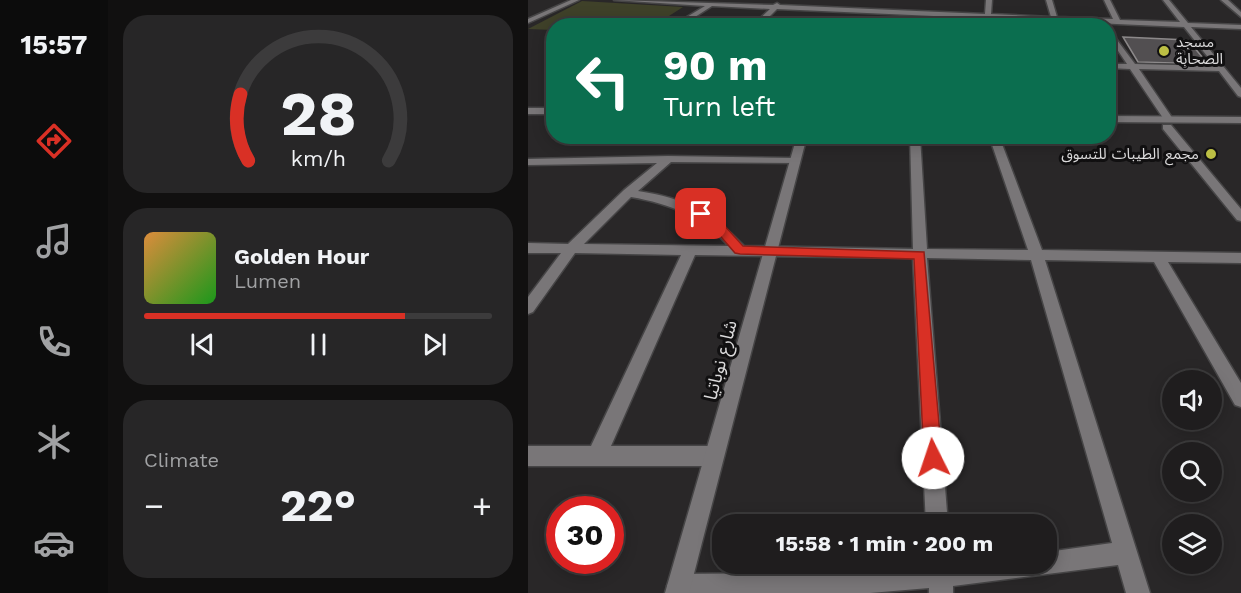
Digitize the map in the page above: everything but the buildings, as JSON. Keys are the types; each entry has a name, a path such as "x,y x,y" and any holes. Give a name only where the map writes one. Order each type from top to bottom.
{"street":[{"path":"528,21 576,0"},
{"path":"617,0 829,11 837,15 891,10 907,14 951,12 969,16 1010,18"},
{"path":"689,18 720,0"},
{"path":"763,18 781,0"},
{"path":"829,11 837,0"},
{"path":"988,17 989,0"},
{"path":"1049,0 1054,18"},
{"path":"1107,0 1118,22 1241,27"},
{"path":"1166,0 1241,94"},
{"path":"1224,0 1241,15"},
{"path":"907,14 907,18"},
{"path":"1116,40 1168,123 1241,217"},
{"path":"1116,66 1220,69"},
{"path":"528,111 546,111"},
{"path":"528,119 546,119"},
{"path":"1116,120 1241,127"},
{"path":"1116,126 1241,120"},
{"name":"شارع نوباتيا","path":"678,589 800,144"},
{"path":"915,144 936,514"},
{"path":"997,144 1037,256 1138,593"},
{"path":"528,308 571,249 628,193 668,159"},
{"path":"528,162 668,159 795,161"},
{"path":"628,193 666,198 681,203 720,228 740,250"},
{"path":"528,248 1241,258"},
{"path":"597,455 690,250"},
{"path":"1159,258 1241,399"},
{"path":"528,456 714,456"},
{"path":"1057,562 1126,553"},
{"path":"678,589 940,578 968,574"}],"green space":[{"path":"582,1 683,7 666,18 549,18"},
{"path":"546,20 546,30 528,29"}],"place":[{"name":"مسجد الصحابة","path":"1164,51"},
{"name":"مجمع الطيبات للتسوق","path":"1211,154"}],"route":[{"path":"701,214 720,228 740,250 920,255 933,458"}]}
